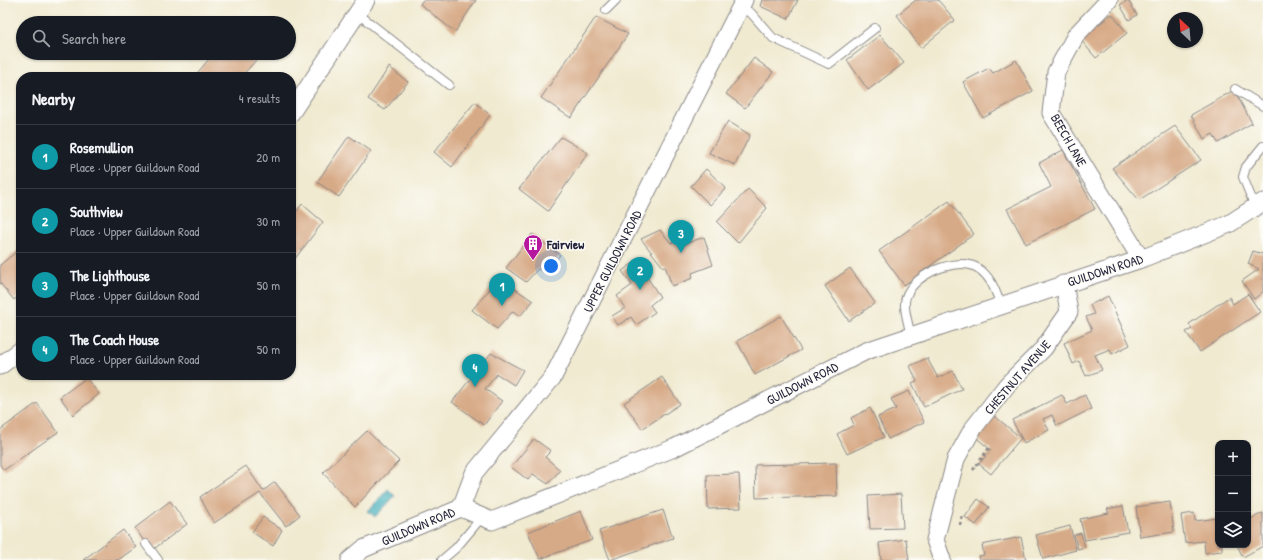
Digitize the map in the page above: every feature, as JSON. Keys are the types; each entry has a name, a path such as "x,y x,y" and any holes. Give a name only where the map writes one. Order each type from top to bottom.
{"street":[{"name":"BEECH LANE","path":"1109,0 1076,35 1056,72 1051,113 1141,258"},
{"name":"UPPER GUILDOWN ROAD","path":"461,508 474,473 553,377 742,3"},
{"path":"296,106 362,7"},
{"name":"GUILDOWN ROAD","path":"350,560 364,550 461,508 492,521 674,448 866,351 1141,258 1229,224 1259,204"},
{"name":"CHESTNUT AVENUE","path":"942,560 935,540 956,459 972,430 1007,385 1044,348 1069,312 1063,284"},
{"path":"0,366 16,354"}],"lane":[{"path":"606,10 616,0"},
{"path":"742,3 773,38 829,64 875,28"},
{"path":"362,7 449,85"},
{"path":"1235,89 1263,106"},
{"path":"1259,204 1243,177 1246,167 1263,146"},
{"path":"911,336 904,303 909,289 923,277 948,265 967,264 978,268 990,279 1001,305"},
{"path":"442,560 456,548 482,517"},
{"path":"146,544 158,560"}],"path":[{"path":"971,475 979,460 989,448"},
{"path":"960,525 962,510"}],"water":[{"path":"388,489 395,496 375,517 368,511"}],"building":[{"path":"423,0 476,0 455,32 420,4"},
{"path":"762,0 798,0 788,19 760,6"},
{"path":"916,0 938,0 955,20 921,48 897,15"},
{"path":"1128,0 1137,15 1129,20 1120,5"},
{"path":"1112,14 1127,33 1096,58 1080,39"},
{"path":"596,17 628,34 571,118 541,98"},
{"path":"880,35 904,63 868,90 847,60"},
{"path":"754,58 773,72 745,108 726,94"},
{"path":"208,60 256,60 245,72 198,72"},
{"path":"1016,60 1033,91 983,118 963,82 989,68 993,73"},
{"path":"389,67 408,82 385,110 368,99"},
{"path":"1234,90 1252,123 1218,143 1213,134 1204,139 1191,115"},
{"path":"475,102 490,115 452,167 434,152"},
{"path":"728,121 750,135 735,165 709,153"},
{"path":"1175,126 1201,160 1139,200 1112,168"},
{"path":"349,136 371,151 339,197 317,182"},
{"path":"561,137 588,153 548,211 519,189"},
{"path":"1063,150 1095,209 1026,244 1007,209 1051,187 1039,163"},
{"path":"706,169 726,188 710,205 691,186"},
{"path":"748,189 767,208 738,243 717,222"},
{"path":"949,201 974,234 904,285 879,251"},
{"path":"302,204 323,222 296,257 296,212"},
{"path":"660,230 671,243 679,240 682,245 704,237 713,265 692,273 693,278 672,286 665,266 663,267 641,239"},
{"name":"Fairview","path":"532,234 560,255 545,273 538,269 526,282 506,268"},
{"path":"1253,251 1263,254 1263,292 1254,299 1242,281 1259,269 1248,264"},
{"path":"16,252 16,298 14,300 0,283 0,265"},
{"path":"638,260 649,275 647,277 660,297 650,305 655,312 636,325 631,317 618,325 612,316 625,308 617,296 632,285 622,271"},
{"path":"850,268 875,303 849,321 825,286"},
{"path":"499,278 533,301 520,316 513,311 497,329 472,310"},
{"path":"1248,294 1260,312 1200,352 1186,332 1192,329 1189,324 1229,297 1233,304"},
{"path":"1108,296 1130,345 1112,354 1110,349 1095,355 1102,370 1086,376 1079,361 1073,364 1064,343 1092,330 1086,317 1094,314 1090,305"},
{"path":"781,316 801,350 755,375 737,341"},
{"path":"491,353 523,370 514,385 497,374 485,389 502,401 484,425 452,402"},
{"path":"927,358 938,378 953,371 962,389 924,407 912,383 917,381 910,366"},
{"path":"662,377 680,404 642,429 624,403"},
{"path":"83,380 88,380 99,394 73,415 60,397"},
{"path":"909,391 924,422 888,439 878,417 896,409 891,399"},
{"path":"1062,395 1067,404 1085,395 1091,409 1057,426 1052,415 1043,419 1049,430 1024,443 1012,420"},
{"path":"37,403 58,432 4,470 0,465 0,430"},
{"path":"870,408 884,437 847,454 837,434 854,425 851,418"},
{"path":"991,413 1021,438 991,474 979,464 991,450 973,435"},
{"path":"367,431 399,461 355,507 323,473"},
{"path":"534,439 551,451 545,457 560,470 548,484 533,474 528,480 511,467"},
{"path":"836,463 837,496 756,498 755,465"},
{"path":"246,466 263,491 275,482 300,515 286,526 260,493 214,523 200,497"},
{"path":"739,474 741,508 708,509 707,475"},
{"path":"901,494 903,528 870,529 868,496"},
{"path":"978,499 989,507 976,525 965,517"},
{"path":"170,501 187,524 151,551 135,528"},
{"path":"1170,502 1174,532 1140,537 1136,507"},
{"path":"1123,506 1128,532 1085,540 1080,519 1109,513 1107,509"},
{"path":"663,510 673,538 610,560 599,531"},
{"path":"581,511 592,540 540,559 528,532"},
{"path":"1194,513 1195,521 1215,518 1215,548 1222,548 1222,551 1205,553 1204,541 1185,543 1181,515"},
{"path":"1263,513 1263,546 1243,557 1238,548 1251,548 1251,519"},
{"path":"263,517 282,530 273,546 252,532"},
{"path":"1070,526 1076,550 1043,559 1036,535"},
{"path":"123,530 136,547 118,560 83,560"},
{"path":"1081,533 1085,547 1078,549 1074,535"},
{"path":"1021,537 1026,560 980,560 979,556 984,555 982,545"},
{"path":"906,539 909,560 881,560 879,543"}],"place":[{"name":"The Lighthouse","path":"681,253"},
{"name":"Fairview","path":"533,261"},
{"name":"Southview","path":"640,290"},
{"name":"Rosemullion","path":"502,306"},
{"name":"The Coach House","path":"475,387"}]}
